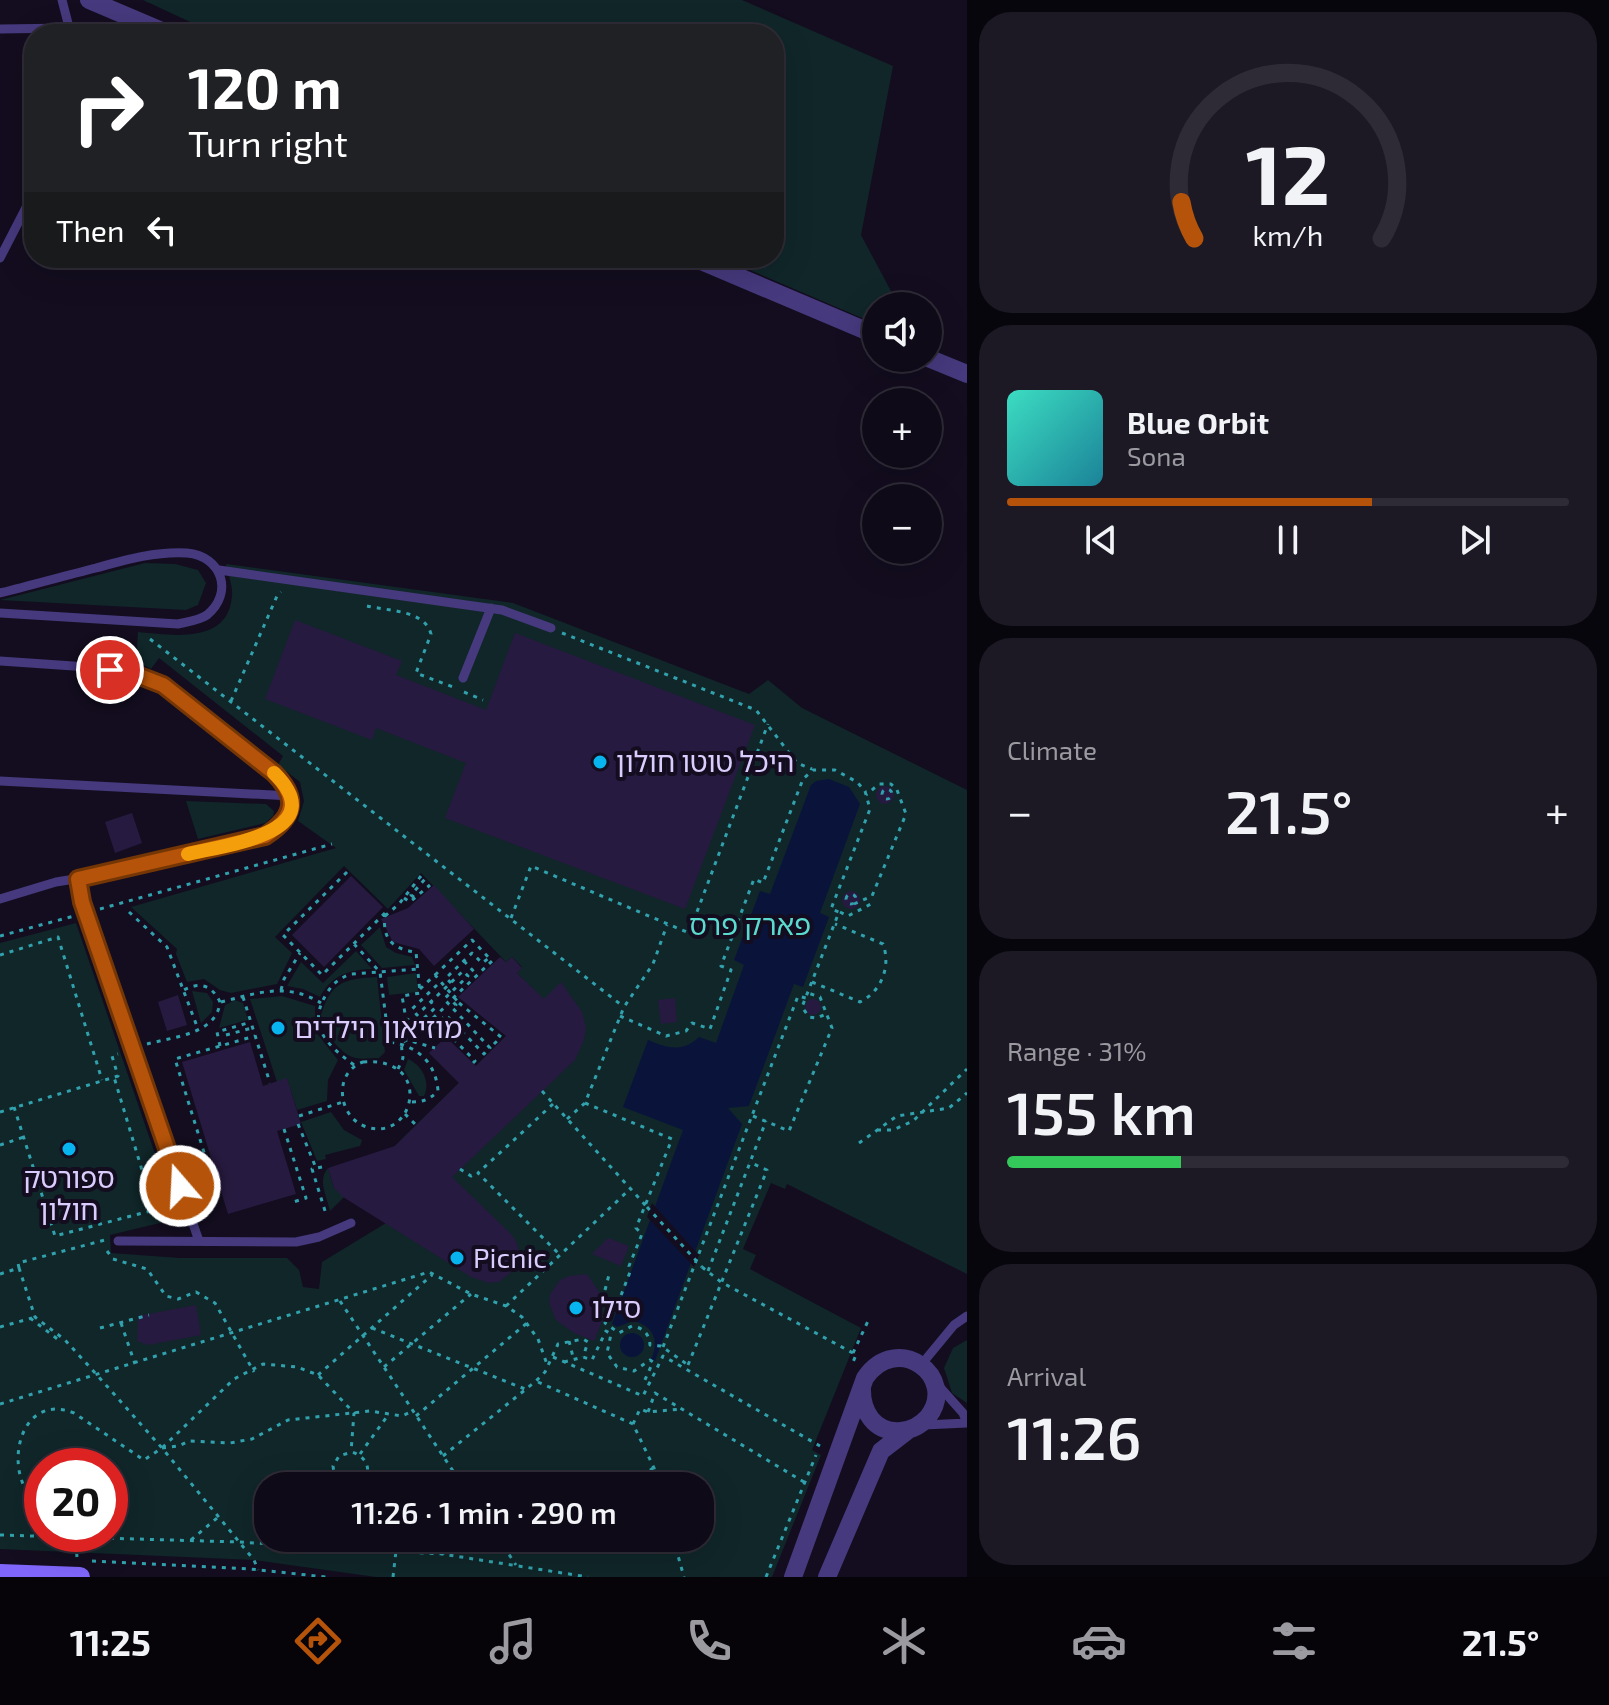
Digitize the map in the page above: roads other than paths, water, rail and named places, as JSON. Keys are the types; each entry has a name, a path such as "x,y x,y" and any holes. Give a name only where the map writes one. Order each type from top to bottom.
{"street":[{"path":"89,0 145,24"},
{"path":"718,268 862,329"},
{"path":"942,364 967,374"},
{"path":"793,1577 870,1370 885,1359 904,1358 926,1370 936,1399 926,1420 881,1451 827,1577"},
{"path":"862,1387 863,1408 869,1417 886,1429 912,1429"},
{"path":"0,1574 86,1569"}],"lane":[{"path":"62,0 68,24"},
{"path":"0,29 24,30"},
{"path":"0,258 24,211"},
{"path":"0,593 143,556 189,553 209,561 219,570 222,580 219,601 206,616 178,624 0,613"},
{"path":"219,570 491,608 551,628"},
{"path":"463,678 491,608"},
{"path":"0,661 132,673 163,685 274,773 285,783 291,796 290,811 285,821 265,836 56,882 0,899"},
{"path":"0,781 291,796"},
{"path":"78,879 86,913 199,1241"},
{"path":"118,1241 296,1242 319,1237 351,1223"},
{"path":"912,1429 936,1423 967,1423 963,1413 926,1370 954,1325 967,1316"}],"water":[{"path":"829,779 849,787 860,804 820,913 829,917 803,987 794,984 749,1106 728,1108 742,1124 655,1361 651,1359 655,1340 646,1326 633,1321 617,1327 612,1324 683,1130 623,1107 648,1040 674,1048 687,1045 699,1037 716,1043 744,965 734,960 760,891 770,894 811,785"},
{"path":"632,1333 643,1340 644,1345 637,1356 632,1357 621,1350 620,1345 627,1334"}],"place":[{"name":"היכל טוטו חולון","path":"600,762"},
{"name":"מוזיאון הילדים","path":"278,1028"},
{"name":"ספורטק חולון","path":"69,1149"},
{"name":"Picnic","path":"457,1258"},
{"name":"סילו","path":"576,1308"}],"park label":[{"name":"פארק פרס","path":"750,925"}]}
